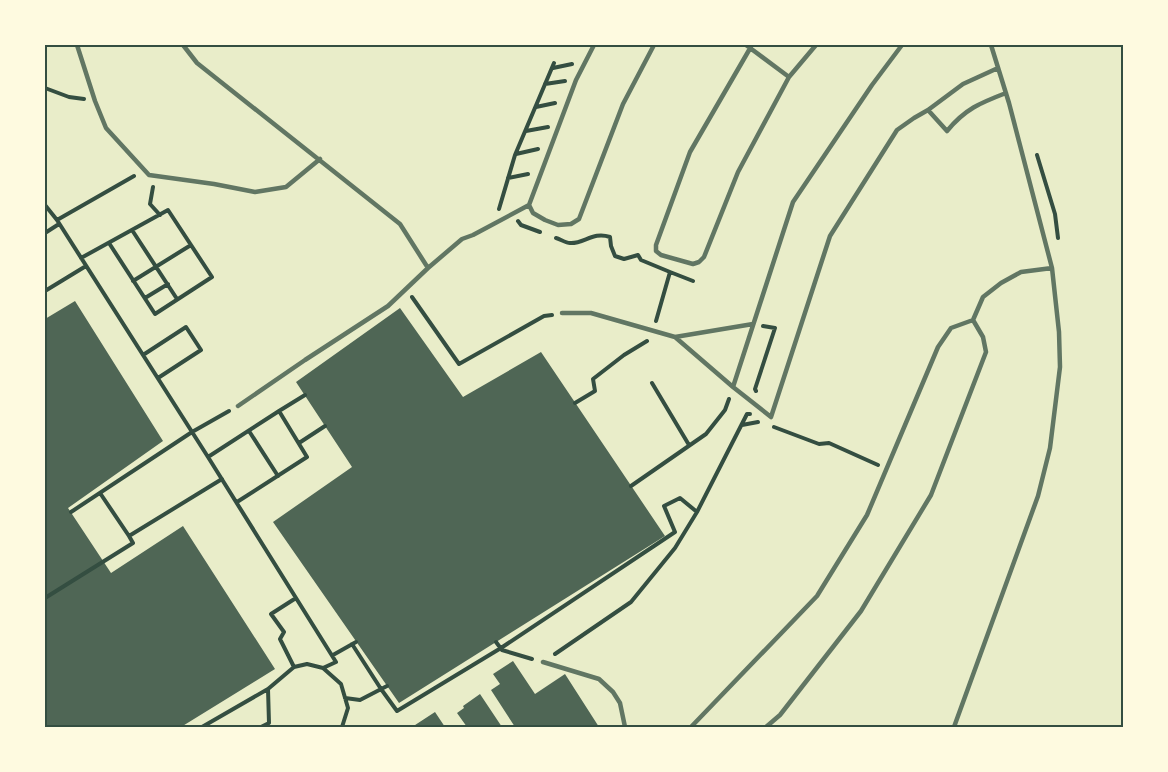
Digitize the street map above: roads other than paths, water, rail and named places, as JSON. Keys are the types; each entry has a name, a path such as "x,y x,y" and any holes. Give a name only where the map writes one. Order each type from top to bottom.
{"lane":[{"path":"77,45 106,128 152,175 255,192 286,186 320,159"},
{"path":"183,45 197,63 400,224 428,268"},
{"path":"238,406 388,306 462,238 529,205 576,80 594,45"},
{"path":"529,205 533,213 558,225 571,224 579,219 623,104 654,45"},
{"path":"789,77 749,46 690,152 656,245 656,250 661,255 693,264 704,257 738,172 789,77 816,45"},
{"path":"733,387 793,202 872,85 902,45"},
{"path":"954,727 1038,496 1050,448 1060,367 1059,332 1052,268 1006,93 991,45"},
{"path":"562,313 591,313 675,337 771,417 830,236 897,130 963,84 998,68"},
{"path":"928,110 947,131 958,118 972,108 1006,93"},
{"path":"691,727 817,596 867,515 938,346 951,328 973,320 983,297 1001,283 1021,272 1052,268"},
{"path":"766,727 780,715 861,611 931,495 986,352 983,337 973,320"},
{"path":"675,337 753,324"},
{"path":"543,662 599,679 613,692 620,703 625,727"}]}
